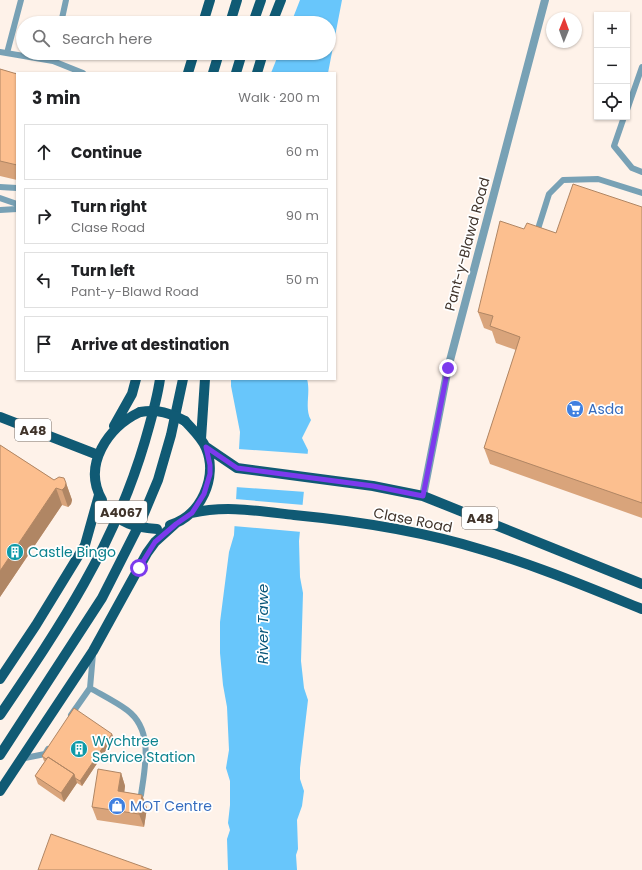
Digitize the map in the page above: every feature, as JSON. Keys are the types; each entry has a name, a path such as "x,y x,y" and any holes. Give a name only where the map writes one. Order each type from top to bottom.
{"main road":[{"path":"205,16 210,0"},
{"path":"232,16 238,0"},
{"path":"255,16 261,0"},
{"path":"275,16 281,0"},
{"path":"188,72 192,60"},
{"path":"213,72 217,60"},
{"path":"236,72 240,60"},
{"path":"257,72 261,60"},
{"path":"136,380 132,394 98,455 94,476 99,495 106,507 116,518 133,526 157,529 176,524"},
{"name":"A4067","path":"0,716 54,635 102,552 120,514 136,473 158,395 160,380"},
{"name":"A4067","path":"0,755 102,598 140,523 158,480 171,435 183,380"},
{"path":"0,791 93,651 147,553 155,542 176,524 192,513 204,494 210,474 210,465 203,443 206,380"},
{"path":"108,437 123,422 140,412 160,411 169,413 185,421 203,443"},
{"name":"A48","path":"0,417 98,455"},
{"name":"Clase Road","path":"203,443 237,468 373,486 423,496 642,584"},
{"path":"0,679 36,625 85,545 99,495"},
{"name":"Clase Road","path":"192,513 210,508 234,508 309,516 399,530 483,549 542,569 642,608"}],"street":[{"name":"Pant-y-Blawd Road","path":"423,496 448,368 545,0"}],"lane":[{"path":"16,55 3,53 21,0"},
{"path":"63,16 66,0"},
{"path":"47,60 53,61 80,72"},
{"path":"630,101 642,67"},
{"path":"623,120 614,146 632,168 642,172"},
{"path":"537,232 549,194 563,180 598,179 642,193"},
{"path":"0,187 16,188"},
{"path":"0,198 16,204"},
{"path":"0,210 16,209"},
{"path":"65,724 90,688 93,651"},
{"path":"90,688 128,711 141,725 145,740 146,760 141,794"},
{"path":"20,759 45,754 53,742"}],"water":[{"path":"300,0 342,0 336,31 336,16 294,16"},
{"path":"276,60 330,60 328,72 271,72"},
{"name":"River Tawe","path":"231,380 307,380 308,384 308,410 311,420 302,438 308,450 299,541 300,577 303,593 301,661 304,688 308,700 300,768 300,779 304,791 302,806 297,820 297,870 228,870 227,839 230,830 228,823 230,781 226,768 229,750 227,707 220,653 220,622 229,552 234,535 240,432"}],"pier":[{"path":"238,449 310,454 306,492 235,487"},
{"path":"235,499 304,505 302,532 233,526"}],"building":[{"path":"0,69 16,74 16,165 0,161"},
{"name":"Asda","path":"573,184 642,207 642,503 484,448 520,337 490,326 493,316 478,312 500,221 524,229 527,223 556,233"},
{"name":"Castle Bingo","path":"0,445 54,480 59,477 64,478 66,483 62,490 56,488 0,571"},
{"name":"Wychtree Service Station","path":"74,708 112,734 80,781 75,778 74,774 48,757 46,759 42,756"},
{"path":"48,757 74,774 61,793 35,776"},
{"path":"98,769 121,773 118,791 142,795 139,814 92,807"},
{"path":"51,834 152,870 38,870"}],"place":[{"name":"Asda","path":"575,409"},
{"name":"Castle Bingo","path":"15,552"},
{"name":"Wychtree Service Station","path":"79,749"},
{"name":"MOT Centre","path":"117,806"}],"route":[{"path":"139,568 155,542 176,524 192,513 204,494 210,474 210,465 206,447 221,459 237,468 373,486 423,496 448,368"}]}
